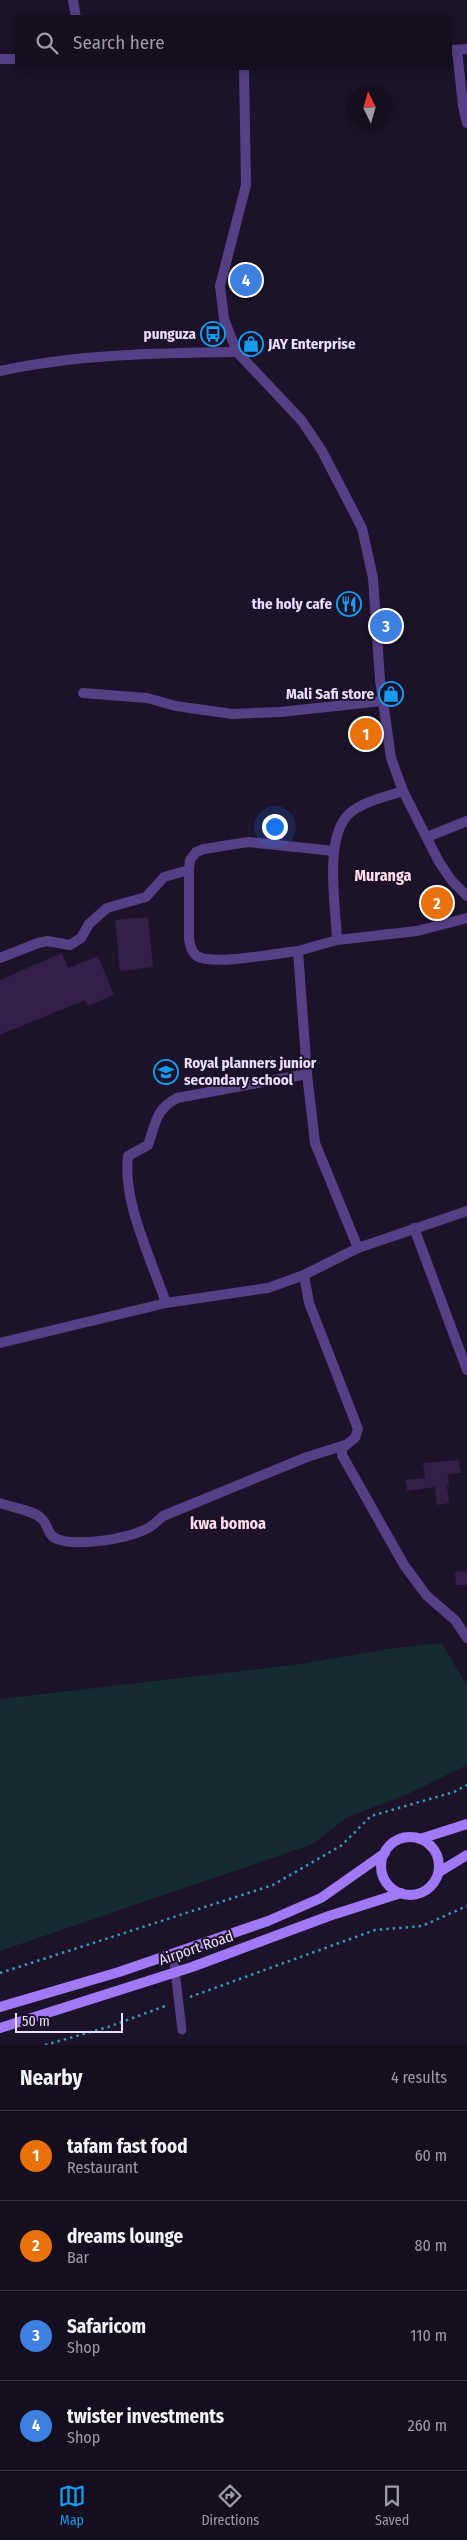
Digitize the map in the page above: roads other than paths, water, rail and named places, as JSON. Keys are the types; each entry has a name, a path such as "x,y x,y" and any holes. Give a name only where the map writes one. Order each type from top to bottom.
{"main road":[{"path":"420,1839 467,1824"},
{"path":"439,1872 439,1864 433,1849 420,1839 412,1837 396,1841 385,1852 382,1860 384,1876 388,1884 400,1893 408,1895 424,1891 431,1886 439,1872 467,1855"},
{"name":"Airport Road","path":"0,2007 58,1991 268,1921 320,1898 385,1852"},
{"name":"Airport Road","path":"0,2028 174,1972 338,1913 400,1893"}],"street":[{"path":"73,0 76,15"},
{"path":"458,50 463,106 467,123"},
{"path":"0,59 15,59"},
{"path":"244,70 246,185 220,286 224,319 237,352 302,421 322,451 362,528 366,539 372,578 383,701 391,758 403,791 446,873 467,896"},
{"path":"0,371 25,366 131,354 237,352"},
{"path":"83,693 147,698 208,712 232,714 280,712 383,701"},
{"path":"337,940 334,851 343,821 350,813 362,806 403,791"},
{"path":"427,837 467,821"},
{"path":"334,851 248,842 196,852 190,860 189,870 189,938 192,950 197,956 222,960 298,951 337,940 417,931 467,918"},
{"path":"0,958 38,942 47,941 70,945 81,938 89,924 106,908 146,897 164,877 189,870"},
{"path":"298,951 307,1074 315,1143 358,1248"},
{"path":"166,1303 138,1221 130,1191 128,1156 148,1145 159,1112 165,1104 177,1098 307,1074"},
{"path":"0,1343 166,1303 249,1292 304,1275 358,1248 467,1210"},
{"path":"414,1228 467,1370"},
{"path":"0,1503 36,1515 43,1520 50,1534 60,1540 81,1542 120,1537 145,1530 163,1516 306,1457 345,1445 356,1438 358,1429 309,1303 304,1275"},
{"path":"457,1344 467,1339"},
{"path":"345,1445 342,1448 342,1455 394,1550 426,1596 442,1611 451,1615 467,1638"}],"lane":[{"path":"173,1954 182,2030"}],"place":[{"name":"twister investments","path":"246,280"},
{"name":"punguza","path":"213,334"},
{"name":"JAY Enterprise","path":"251,344"},
{"name":"the holy cafe","path":"349,604"},
{"name":"Safaricom","path":"386,626"},
{"name":"Mali Safi store","path":"391,694"},
{"name":"tafam fast food","path":"366,734"},
{"name":"dreams lounge","path":"437,903"},
{"name":"Royal planners junior secondary school","path":"166,1072"}],"district":[{"name":"Muranga","path":"383,875"},
{"name":"kwa bomoa","path":"228,1523"}]}
